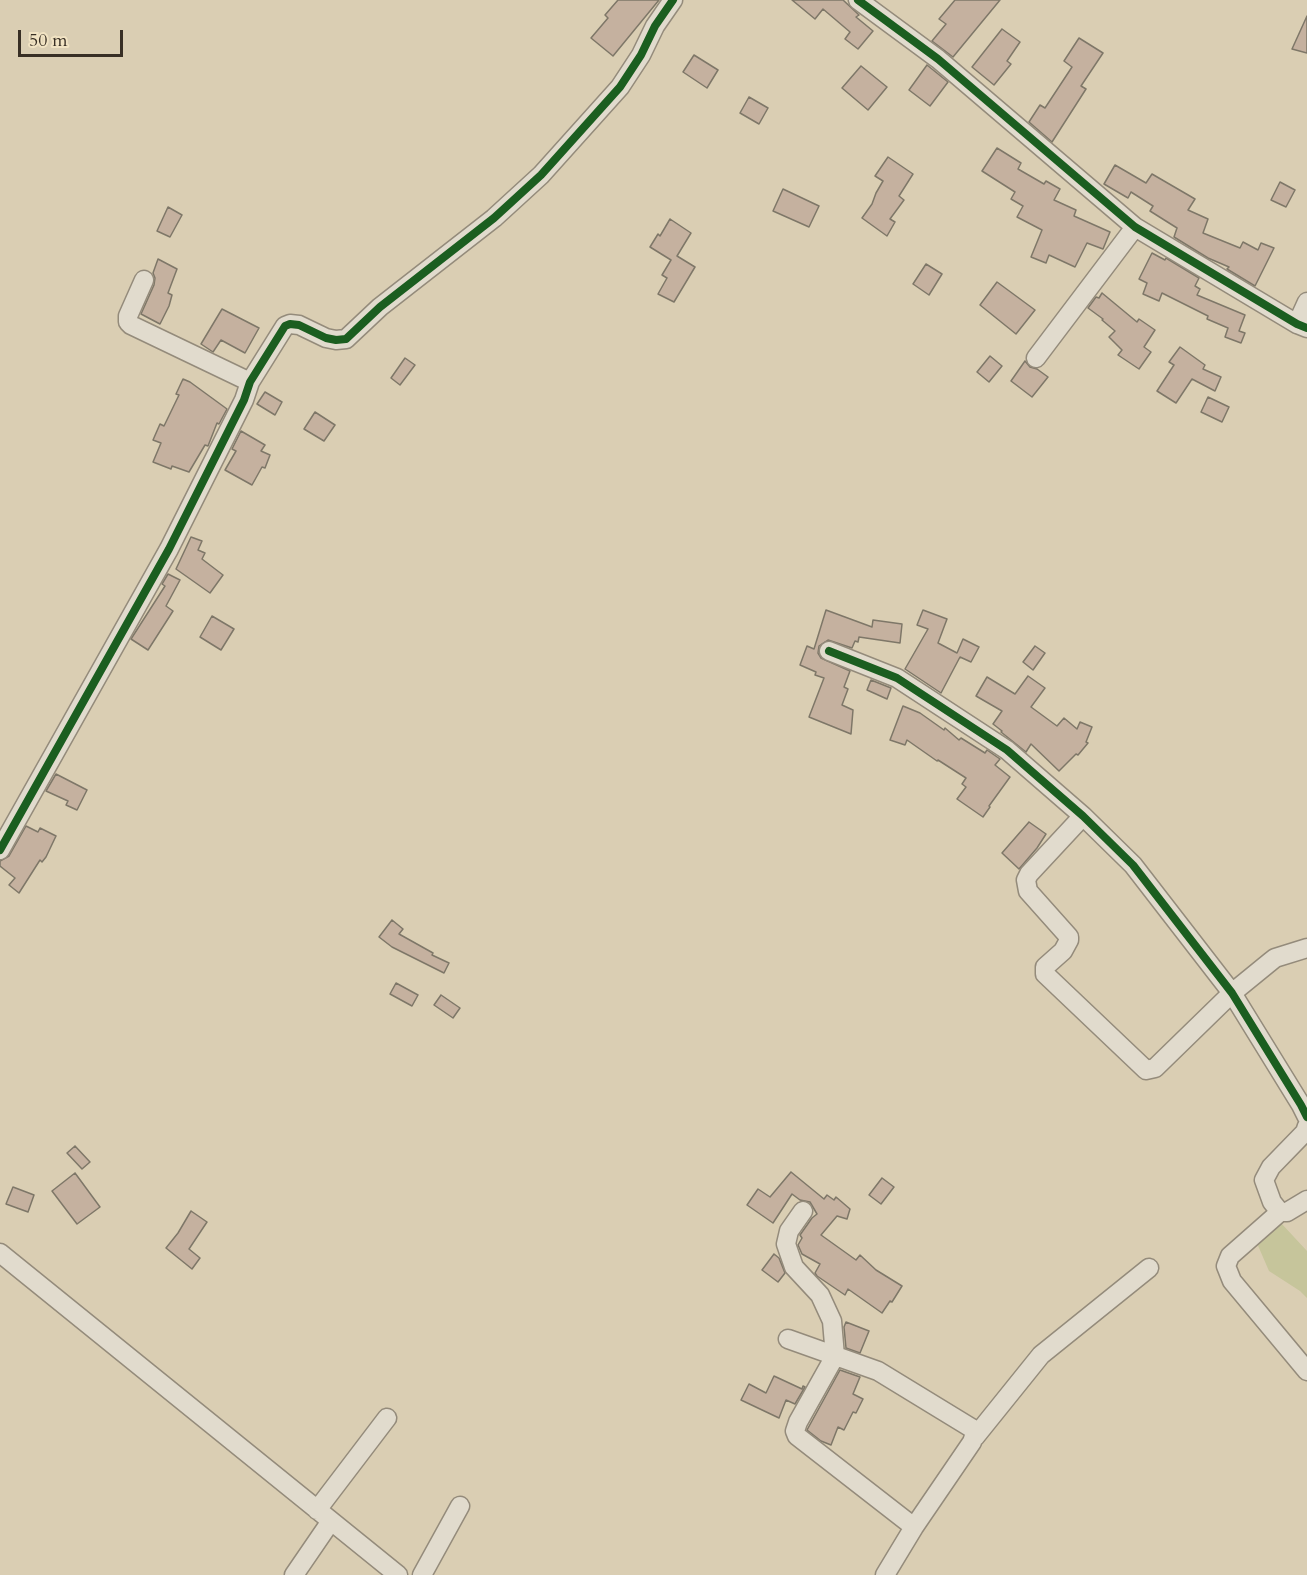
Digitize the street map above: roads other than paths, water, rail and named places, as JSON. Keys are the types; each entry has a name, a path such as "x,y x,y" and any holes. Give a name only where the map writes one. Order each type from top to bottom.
{"street":[{"path":"0,850 195,501 244,400 250,382 285,326 300,325 326,338 346,339 380,307 494,218 541,175 620,87 641,56 655,26 673,0"},
{"path":"858,0 938,59 1135,227 1302,326 1307,302"},
{"path":"1036,358 1135,227"},
{"path":"144,280 128,316 131,325 250,382"},
{"path":"829,651 897,678 1007,750 1083,816 1133,865 1232,993 1307,1118"},
{"path":"1083,816 1026,880 1028,891 1069,937 1063,951 1045,968 1045,974 1146,1070 1155,1068 1232,993 1275,958 1307,948"},
{"path":"1280,1212 1272,1202 1264,1180 1271,1167 1305,1132 1307,1126"},
{"path":"1307,1200 1287,1212 1280,1212 1230,1256 1226,1266 1232,1281 1307,1370"},
{"path":"803,1211 789,1231 786,1244 794,1267 820,1295 832,1321 835,1356 795,1431 797,1436 914,1527"},
{"path":"0,1253 398,1575"},
{"path":"885,1575 914,1527 956,1469 975,1437 1041,1355 1149,1268"},
{"path":"789,1339 878,1371 973,1429 975,1437"},
{"path":"294,1575 324,1515 387,1418"},
{"path":"422,1575 460,1506"}]}
